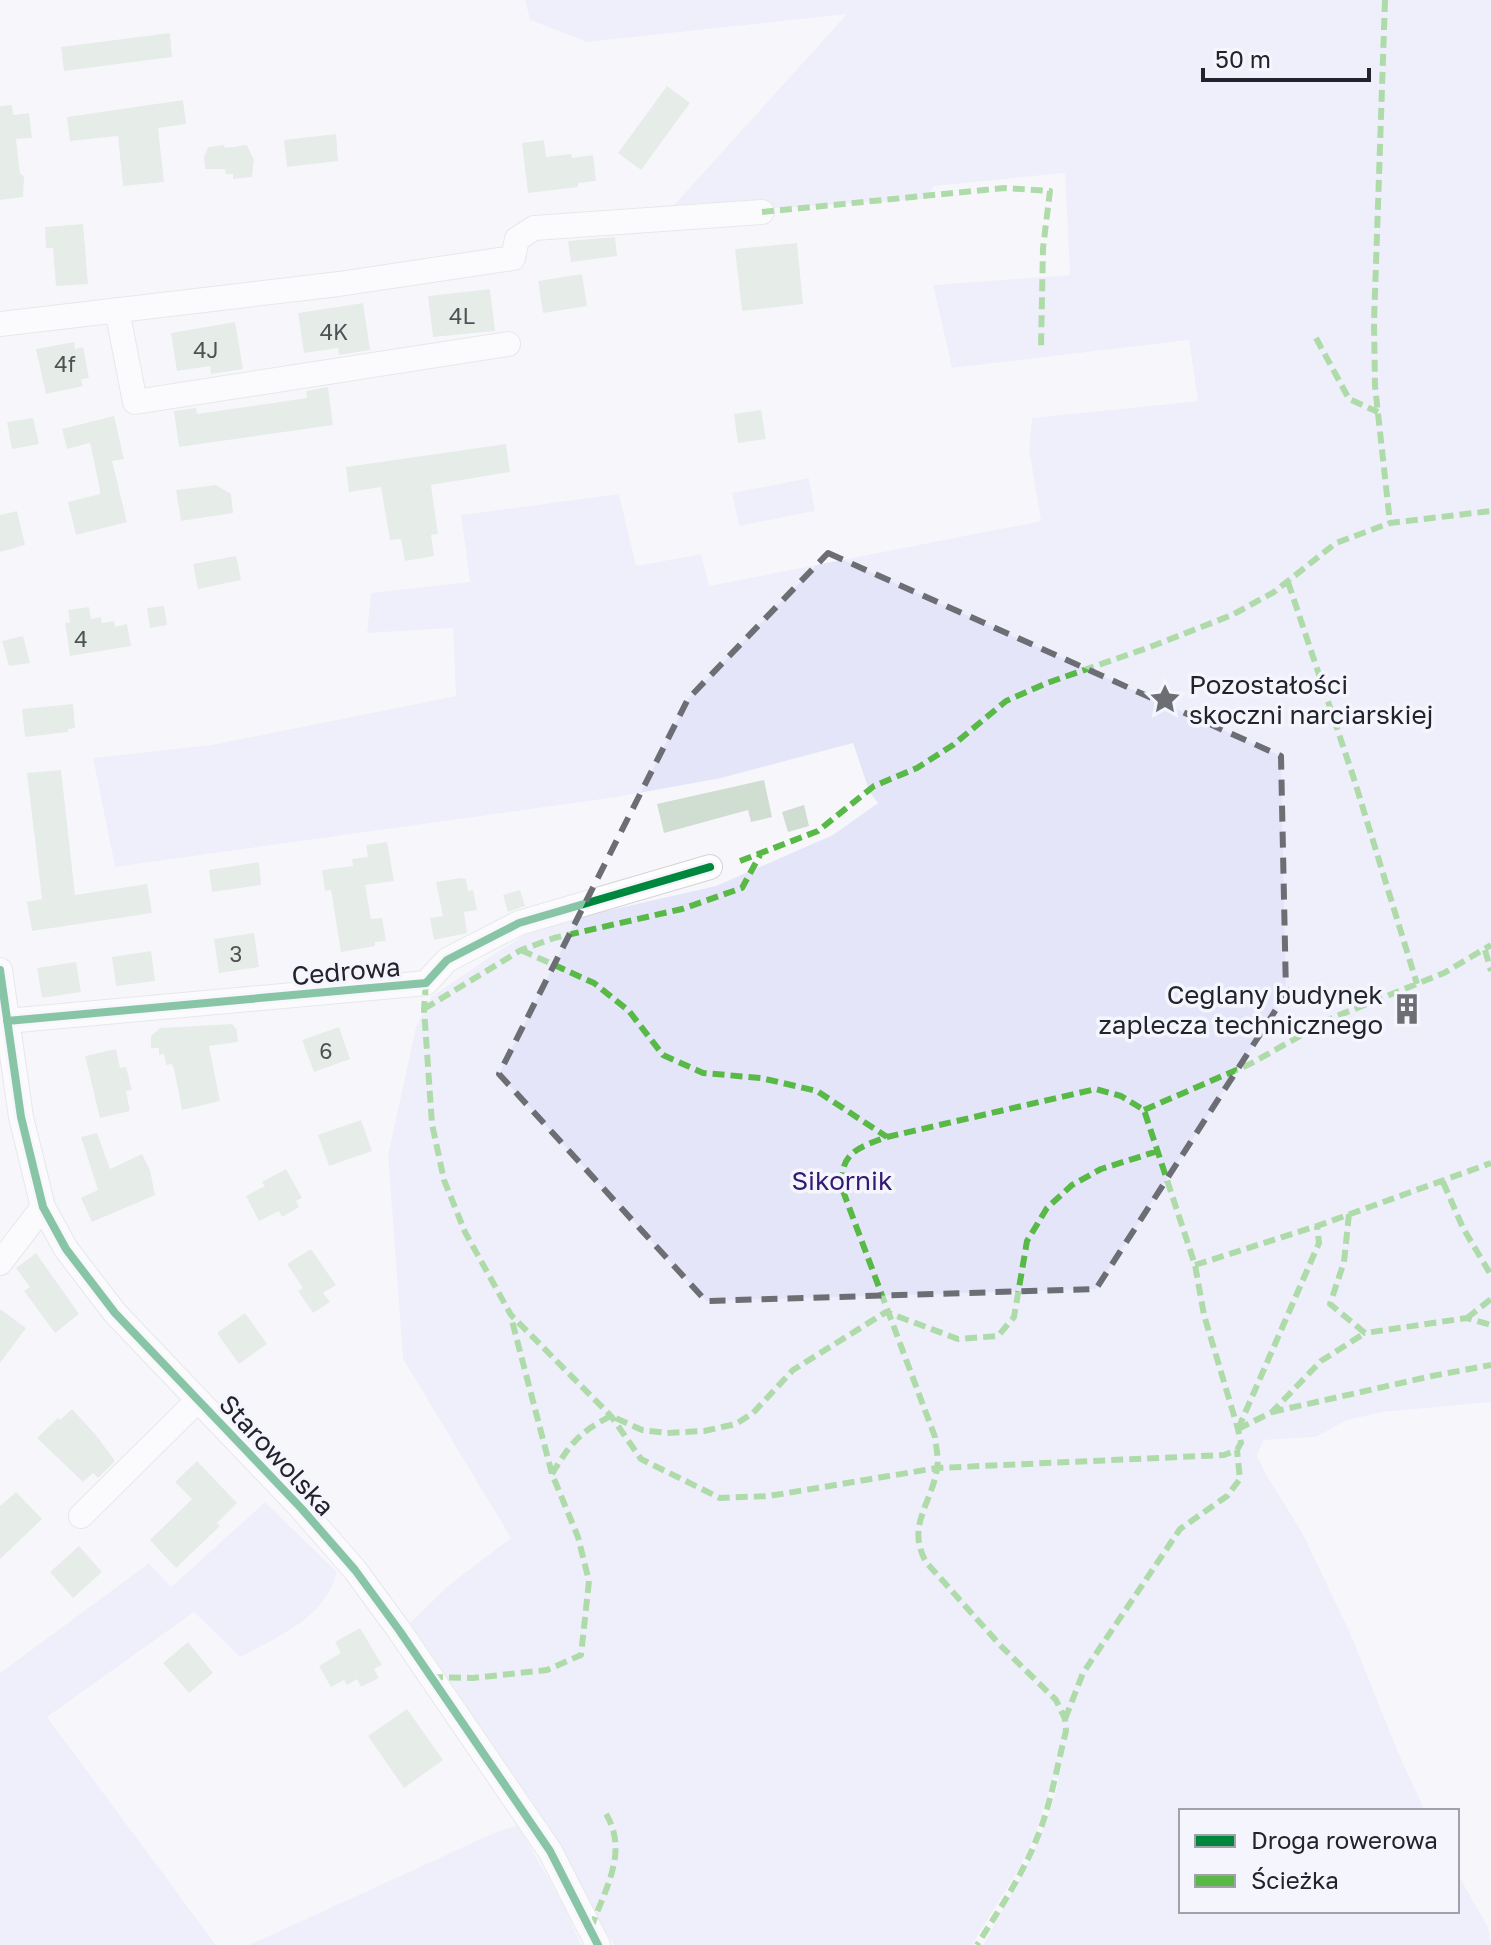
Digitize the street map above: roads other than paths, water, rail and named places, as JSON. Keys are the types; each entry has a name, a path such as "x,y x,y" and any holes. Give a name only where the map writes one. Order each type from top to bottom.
{"street":[{"path":"0,324 339,284 513,258 517,239 534,228 762,212"},
{"path":"117,310 135,402 508,344"},
{"name":"Cedrowa","path":"7,1021 426,983 447,960 519,923 710,867"},
{"name":"Starowolska","path":"0,970 21,1117 43,1207 66,1249 115,1313 307,1515 355,1570 550,1851 598,1945"},
{"path":"0,1263 43,1207"},
{"path":"81,1516 198,1400"}],"place":[{"name":"Pozostałości skoczni narciarskiej","path":"1165,699"},
{"name":"Ceglany budynek zaplecza technicznego","path":"1407,1009"}],"park label":[{"name":"Sikornik","path":"842,1180"}]}
